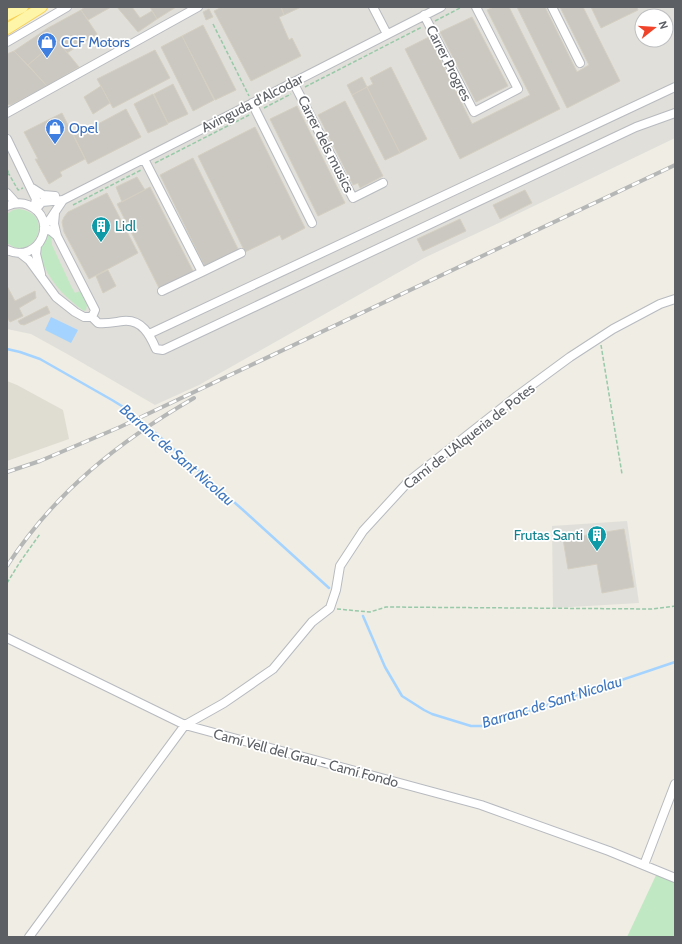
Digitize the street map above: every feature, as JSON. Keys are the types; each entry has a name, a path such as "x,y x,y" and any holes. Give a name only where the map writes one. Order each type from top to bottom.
{"main road":[{"path":"7,15 23,7"},
{"path":"7,28 38,10"}],"street":[{"path":"38,10 48,7"},
{"path":"7,42 67,7"},
{"path":"7,114 198,7"},
{"path":"373,7 387,34"},
{"name":"Avinguda d'Alcodar","path":"35,208 42,202 64,200 441,7"},
{"name":"Carrer Progres","path":"424,15 474,112 518,89 476,7"},
{"path":"552,7 580,63"},
{"name":"Carrer dels musics","path":"293,82 353,198 383,183"},
{"path":"149,334 675,87"},
{"path":"252,103 312,223"},
{"path":"7,250 20,253 29,260 56,297 84,317 92,317 98,323 105,324 131,320 144,328 149,334 156,349 163,350 636,127 675,113"},
{"path":"7,140 36,199 35,208"},
{"path":"144,159 202,272"},
{"path":"31,187 48,197 55,196 64,200"},
{"path":"7,193 16,203"},
{"name":"Avinguda d'Alcodar","path":"44,226 64,200"},
{"path":"7,206 16,203 25,204 35,208 41,216 44,226 42,238 37,246 36,254 42,276"},
{"path":"55,213 54,224 57,236 94,310 92,317"},
{"path":"44,226 57,236"},
{"path":"20,253 29,251 37,246"},
{"path":"162,291 241,253"},
{"name":"Camí de L'Alqueria de Potes","path":"330,608 336,590 340,566 363,531 408,482 517,396 570,357 613,329 660,304 675,299"},
{"path":"29,937 185,725 224,703 273,669 312,622 330,608"},
{"name":"Camí Vell del Grau - Camí Fondo","path":"7,638 185,725 481,805 610,851 675,878"},
{"path":"644,865 675,784"}],"path":[{"path":"213,24 252,103"},
{"path":"7,169 10,174"},
{"path":"600,338 622,474"},
{"path":"7,582 40,534"},
{"path":"330,608 370,612 386,607 652,609 675,606"}],"shaded area":[{"path":"72,7 675,7 675,138 424,258 199,385 155,405 31,334 7,329 7,47"},
{"path":"7,381 63,410 69,439 7,461"},
{"path":"627,521 639,603 553,608 552,526"}],"green space":[{"path":"19,209 30,213 37,219 39,227 37,236 32,243 25,247 17,248 7,243 7,214 13,210"},
{"path":"49,234 51,236 52,245 71,286 75,293 80,291 87,305 86,310 84,311 61,291 44,266 40,257 40,251 42,244"},
{"path":"658,871 675,878 675,937 627,937"}],"water":[{"path":"51,317 78,330 71,343 45,330"}],"building":[{"path":"85,7 111,7 88,20 81,10"},
{"path":"117,7 132,7 140,18 152,11 157,19 138,32"},
{"path":"150,7 176,7 157,19"},
{"path":"222,7 281,7 284,15 279,17 289,40 292,38 301,56 251,81 214,11"},
{"path":"281,7 301,7 284,15"},
{"path":"494,7 509,7 560,109 460,159 405,49 429,37 472,124 530,95 487,10"},
{"path":"517,7 545,7 577,72 589,65 560,7 583,7 620,81 567,108"},
{"path":"591,7 637,7 634,8 634,12 601,28"},
{"path":"209,9 213,17 206,20 203,12"},
{"path":"81,10 97,34 67,53 48,28"},
{"path":"472,17 508,86 476,102 440,32"},
{"path":"203,25 236,90 215,100 182,36"},
{"path":"48,28 57,40 28,65 14,51"},
{"path":"182,36 214,100 193,111 161,47"},
{"path":"57,40 79,67 47,86 28,65"},
{"path":"155,50 170,78 113,108 97,79"},
{"path":"14,51 47,86 11,105 7,104 7,54"},
{"path":"391,67 427,139 400,153 367,87 373,84 370,78"},
{"path":"362,77 367,87 352,95 347,85"},
{"path":"173,84 188,114 168,123 154,94"},
{"path":"101,86 110,103 93,114 84,97"},
{"path":"367,87 400,153 385,160 352,95"},
{"path":"153,94 168,124 148,133 134,104"},
{"path":"345,101 383,176 360,188 358,183 353,185 318,115"},
{"path":"297,106 345,203 318,216 270,119"},
{"path":"126,109 141,137 88,164 72,132 80,127 83,132"},
{"name":"Opel","path":"62,113 85,159 60,172 62,176 49,184 35,159 38,159 24,132"},
{"path":"255,127 305,228 282,240 280,235 245,252 198,156"},
{"path":"193,158 239,251 205,267 160,175"},
{"path":"137,177 145,190 122,202 116,187"},
{"path":"150,187 194,273 160,290 117,204"},
{"path":"525,190 532,203 500,219 493,205"},
{"name":"Lidl","path":"107,193 138,253 89,279 64,232 62,222 68,212"},
{"path":"460,219 466,231 423,251 417,239"},
{"path":"108,270 116,286 103,293 96,276"},
{"path":"7,286 15,301 35,291 36,298 19,308 23,316 10,322 7,317"},
{"path":"47,306 50,313 24,325 20,324 18,321"},
{"name":"Frutas Santi","path":"624,529 634,587 602,593 597,564 568,569 563,539"}],"waterway":[{"name":"Barranc de Sant Nicolau","path":"7,349 40,359 125,408 243,510 329,588"},
{"name":"Barranc de Sant Nicolau","path":"363,616 385,667 402,696 432,714 471,726 485,726 675,662"}],"railway":[{"path":"7,472 40,461 120,427 675,165"},
{"path":"7,566 26,539 46,515 67,492 90,471 139,432 194,398"}],"place":[{"name":"CCF Motors","path":"47,59"},
{"name":"Opel","path":"55,145"},
{"name":"Lidl","path":"101,243"},
{"name":"Frutas Santi","path":"597,552"}]}
